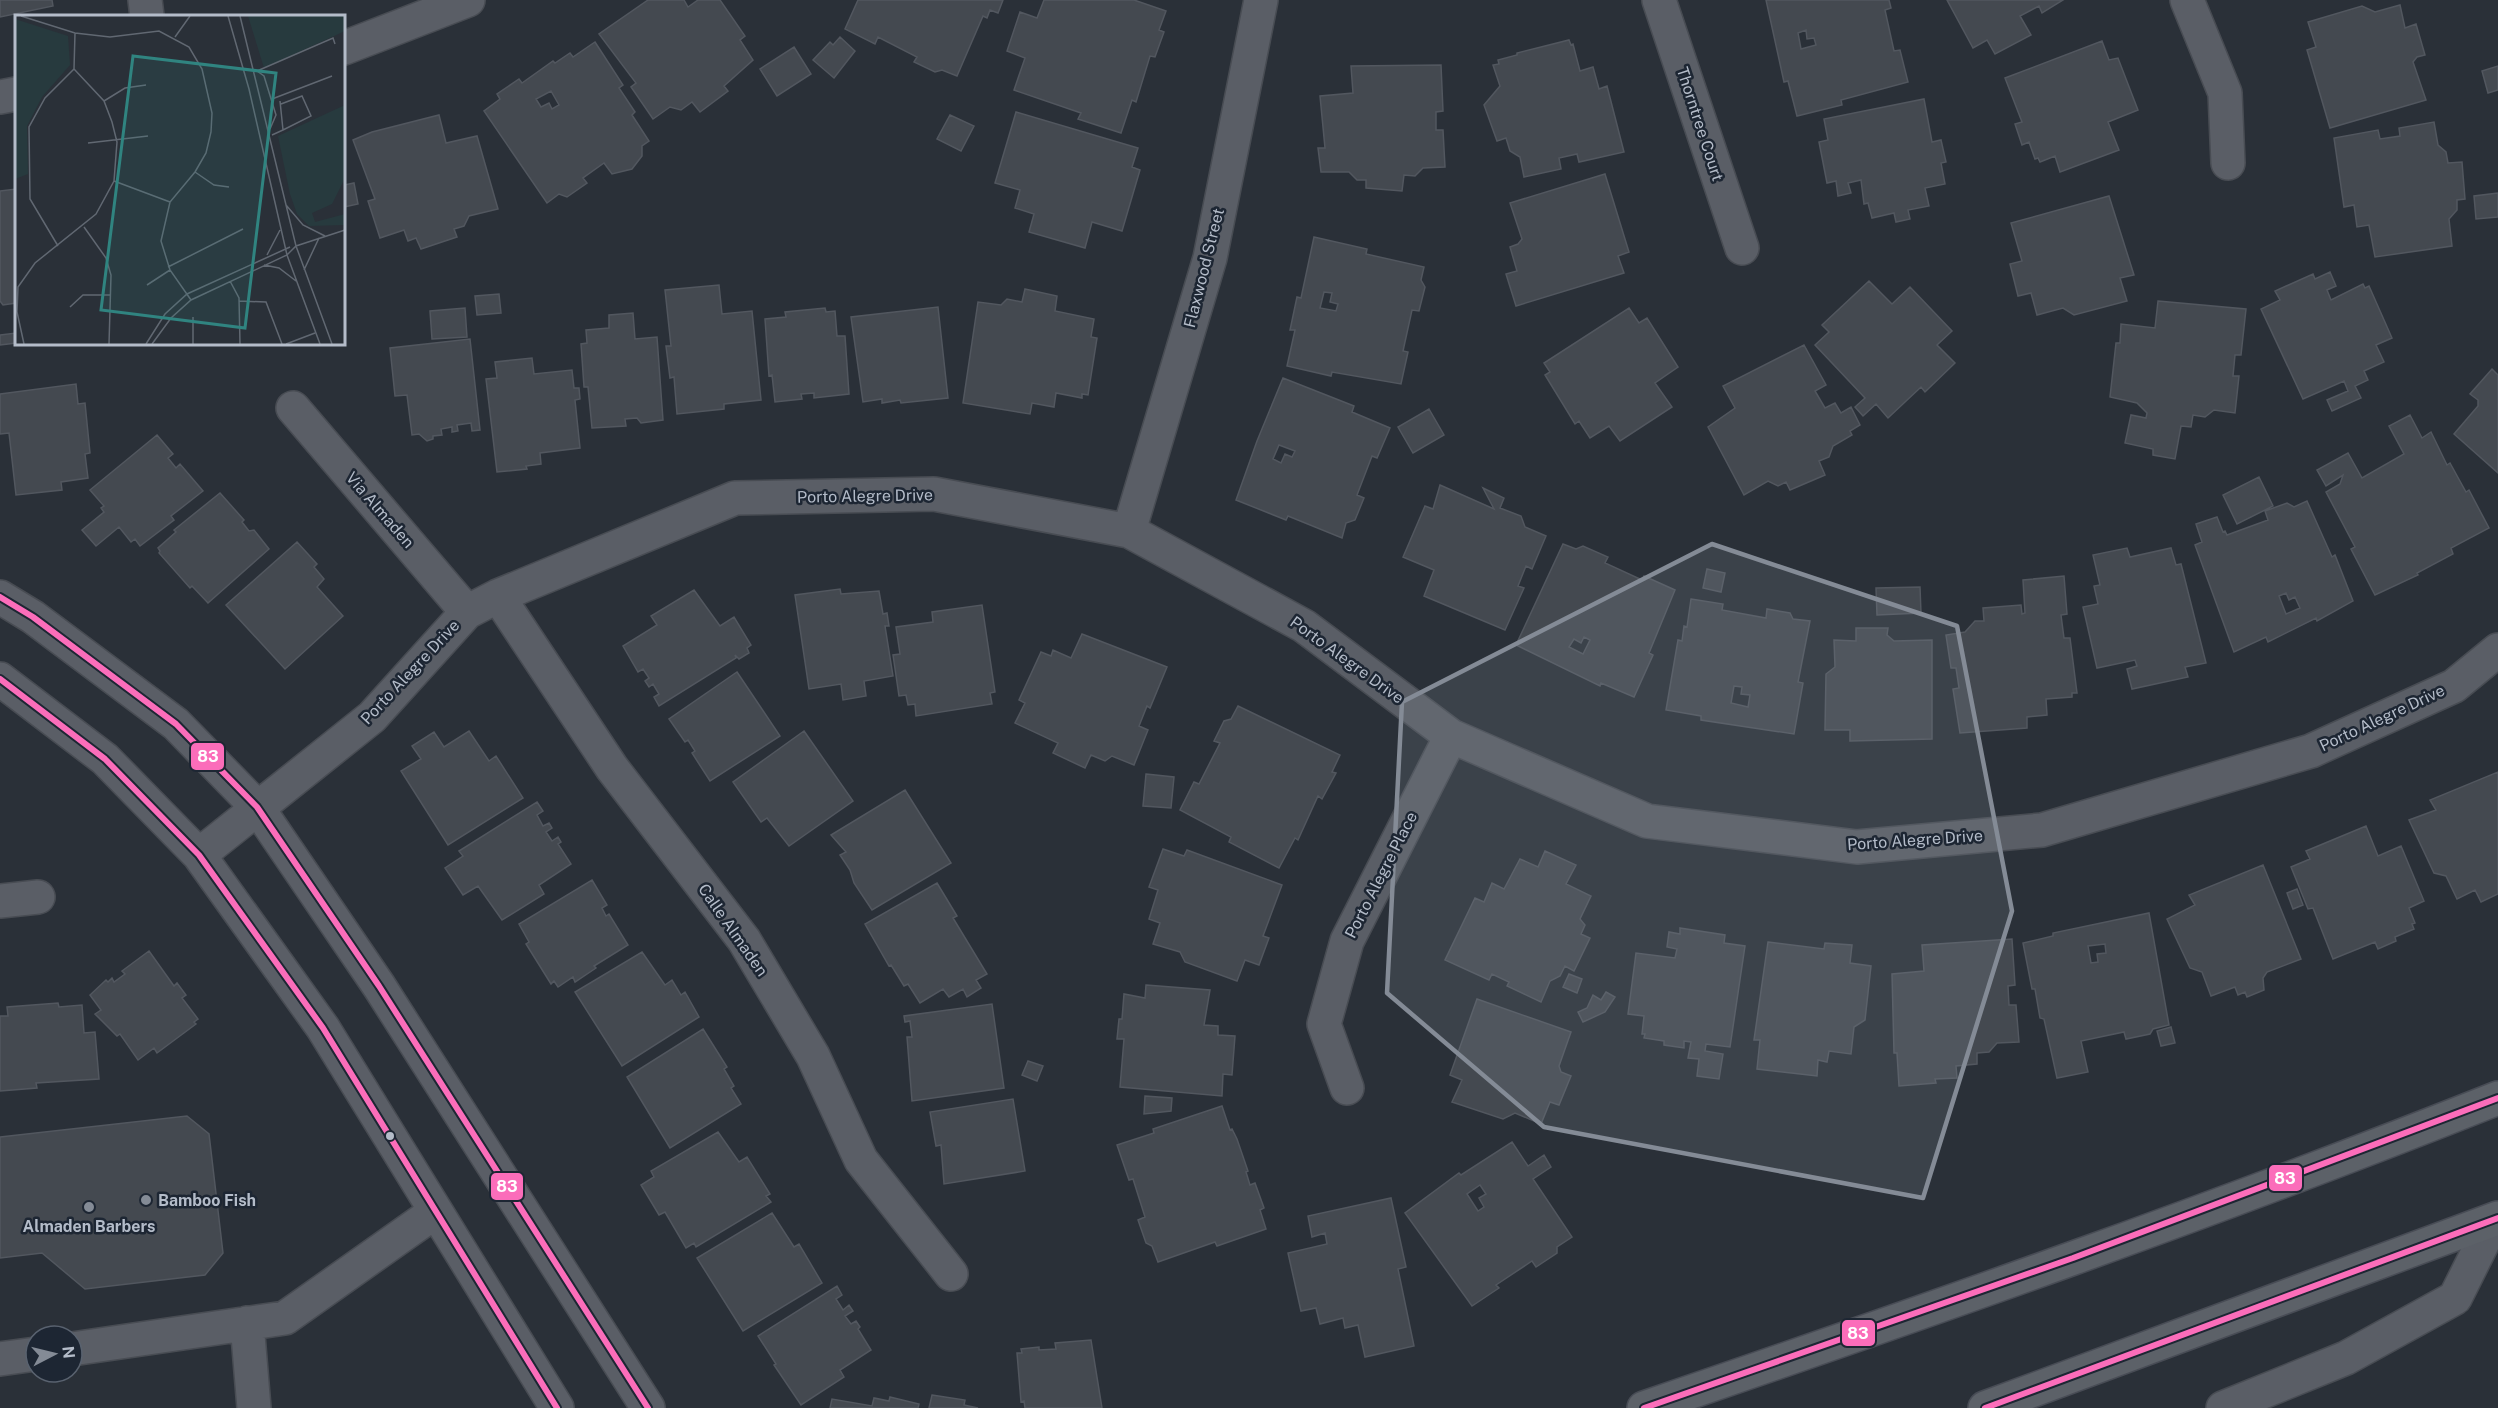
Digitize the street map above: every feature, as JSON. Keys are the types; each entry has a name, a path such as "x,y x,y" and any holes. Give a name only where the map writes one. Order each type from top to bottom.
{"main road":[{"path":"1644,1408 1964,1299 2319,1169 2498,1098"},
{"path":"1984,1408 2497,1222"}],"street":[{"path":"145,0 147,15"},
{"path":"345,48 468,0"},
{"name":"Flaxwood Street","path":"1129,531 1210,258 1261,0"},
{"name":"Thorntree Court","path":"1659,0 1742,248"},
{"path":"2187,0 2225,93 2228,163"},
{"path":"0,97 15,94"},
{"name":"Via Almaden","path":"293,408 467,612"},
{"name":"Porto Alegre Drive","path":"199,855 372,717 467,612 498,596 735,498 934,494 1129,531 1304,626 1451,736 1647,821 1857,847 2042,830 2311,751 2454,686 2498,650"},
{"name":"Calle Almaden","path":"498,596 612,768 744,940 813,1056 861,1160 951,1274"},
{"path":"0,597 33,617 176,724 257,807 386,996 648,1408"},
{"path":"0,679 105,759 199,855 323,1028 557,1408"},
{"name":"Porto Alegre Place","path":"1347,1088 1324,1024 1347,941 1451,736"},
{"path":"0,901 38,897"},
{"path":"84,1346 285,1318 435,1212"},
{"path":"2242,1405 2346,1358 2456,1298 2497,1222"},
{"path":"248,1323 254,1408"},
{"path":"0,1359 24,1356"}],"highlighted area":[{"path":"1712,544 1957,626 2012,911 1923,1198 1544,1127 1387,993 1402,702"}],"building":[{"path":"0,0 52,0 53,6 0,17"},
{"path":"648,0 684,0 688,7 698,0 720,0 745,36 740,40 753,60 724,86 728,91 700,112 692,102 681,110 670,107 653,119 631,87 636,83 599,34"},
{"path":"858,0 1003,0 998,13 990,10 987,18 983,16 957,76 942,70 935,72 914,62 917,57 878,37 875,44 845,29"},
{"path":"1044,0 1134,0 1166,11 1159,30 1164,32 1155,57 1150,56 1136,102 1132,100 1121,133 1078,119 1081,113 1014,90 1025,58 1007,51 1020,12 1037,18"},
{"path":"1766,0 1889,0 1891,8 1885,10 1894,51 1900,50 1908,82 1841,100 1842,105 1797,116 1788,81 1784,82","holes":["1806,30 1807,39 1814,38 1816,45 1801,49 1798,33"]},
{"path":"1947,0 2063,0 2042,13 2039,6 2020,16 2031,35 1995,54 1987,40 1973,48"},
{"path":"2400,5 2405,28 2416,24 2425,55 2417,57 2413,62 2426,100 2330,128 2307,50 2316,47 2308,22 2362,6 2375,12"},
{"path":"840,37 855,51 834,78 813,60 830,42 833,45"},
{"path":"1569,40 1571,45 1573,44 1580,71 1593,67 1599,89 1607,86 1624,152 1579,162 1577,154 1559,158 1561,169 1524,177 1520,157 1510,151 1506,138 1497,141 1484,105 1500,86 1493,65 1499,64 1498,60 1517,55 1517,53"},
{"path":"2102,41 2109,60 2118,58 2138,110 2108,122 2119,150 2060,172 2055,156 2040,162 2038,158 2035,159 2029,142 2022,145 2015,124 2022,122 2005,78"},
{"path":"595,42 623,85 619,88 635,112 632,115 649,141 642,146 642,156 632,169 612,174 604,163 583,178 587,183 567,197 559,194 547,203 484,111 500,99 497,94 519,79 522,83 553,61 555,63 570,53 573,57","holes":["551,91 559,105 552,109 549,103 541,107 536,99"]},
{"path":"794,47 811,74 777,96 760,69"},
{"path":"1441,65 1443,111 1436,112 1436,130 1443,130 1445,167 1423,168 1415,176 1404,175 1402,191 1366,188 1366,180 1357,180 1349,172 1321,172 1318,148 1325,148 1320,96 1353,93 1351,66"},
{"path":"2498,66 2498,90 2488,93 2482,71"},
{"path":"1924,99 1932,142 1941,140 1946,162 1941,163 1945,184 1925,188 1929,206 1908,210 1910,219 1896,222 1894,213 1872,218 1868,203 1864,204 1861,180 1848,183 1851,193 1838,196 1836,181 1827,183 1819,142 1828,140 1824,119"},
{"path":"1016,112 1138,148 1132,167 1140,170 1122,231 1092,222 1085,248 1029,232 1034,214 1015,208 1020,190 995,183"},
{"path":"439,115 446,143 477,136 498,209 469,216 464,226 454,229 457,237 421,249 416,238 408,241 404,230 380,238 368,201 375,199 353,140 372,132"},
{"path":"950,115 974,126 961,151 937,139"},
{"path":"2434,122 2438,145 2446,152 2448,163 2462,162 2465,199 2457,200 2457,210 2449,219 2452,246 2375,257 2369,225 2357,227 2354,205 2344,207 2334,138 2378,130 2380,139 2400,136 2399,128"},
{"path":"1605,174 1629,252 1618,256 1624,273 1516,306 1506,274 1517,271 1510,247 1518,244 1522,239 1510,203"},
{"path":"354,183 358,204 345,207 345,185"},
{"path":"15,189 15,303 3,305 0,301 0,191"},
{"path":"2498,193 2498,217 2476,219 2474,196"},
{"path":"2109,196 2134,275 2120,278 2127,301 2074,315 2063,308 2037,315 2031,293 2018,296 2010,264 2022,261 2011,223"},
{"path":"1314,237 1367,249 1366,254 1424,267 1421,280 1425,287 1419,311 1412,310 1403,351 1408,352 1401,384 1332,372 1331,376 1287,366 1295,330 1290,330 1297,297 1301,298","holes":["1324,292 1332,293 1330,302 1338,304 1336,311 1320,308"]},
{"path":"2330,272 2336,286 2327,290 2331,300 2363,284 2365,288 2369,286 2392,338 2376,345 2384,362 2364,371 2368,380 2355,386 2361,398 2332,411 2327,400 2348,391 2344,381 2303,399 2261,309 2280,300 2275,291 2313,274 2315,279"},
{"path":"1869,281 1892,304 1910,287 1952,331 1937,345 1955,363 1925,392 1921,387 1888,418 1876,404 1863,416 1855,407 1865,398 1815,345 1829,332 1822,325"},
{"path":"719,285 722,314 752,311 761,400 724,404 724,409 677,414 674,377 670,378 666,346 671,346 665,290"},
{"path":"1025,289 1057,296 1055,311 1094,319 1091,337 1097,338 1088,395 1082,394 1082,398 1056,393 1054,407 1032,403 1030,414 963,403 978,302 1001,305 1007,299 1022,302"},
{"path":"499,294 501,313 477,315 475,296"},
{"path":"2158,301 2246,309 2241,355 2235,355 2233,376 2239,376 2235,413 2214,410 2205,417 2193,415 2191,427 2181,426 2175,459 2153,455 2153,449 2125,443 2131,415 2146,418 2147,413 2137,403 2110,397 2116,343 2120,343 2121,324 2155,328"},
{"path":"938,307 948,398 901,403 900,400 882,403 882,399 863,402 851,317"},
{"path":"465,308 467,337 432,339 430,311"},
{"path":"825,308 826,312 835,311 837,336 845,336 849,394 814,398 814,393 801,394 802,399 775,402 772,375 769,376 765,319 786,317 785,312"},
{"path":"1629,308 1639,323 1647,318 1678,367 1655,383 1672,407 1620,441 1609,426 1590,438 1579,421 1575,424 1545,375 1550,372 1544,363"},
{"path":"633,313 635,339 657,337 663,420 641,423 637,418 625,419 626,426 592,428 588,387 584,387 581,344 587,343 586,330 609,328 609,315"},
{"path":"15,333 15,343 0,345 0,335"},
{"path":"470,339 480,430 472,431 471,423 457,425 458,431 452,432 452,427 441,429 442,435 433,436 433,439 427,441 419,434 412,435 407,395 395,396 390,348"},
{"path":"1804,345 1826,385 1815,391 1825,408 1835,403 1841,413 1851,407 1860,425 1850,431 1852,435 1833,446 1829,457 1819,461 1825,475 1790,490 1786,482 1778,486 1768,481 1744,495 1708,427 1735,408 1723,386"},
{"path":"532,358 534,374 572,370 574,388 579,388 580,399 575,400 580,448 540,453 541,464 526,466 527,469 497,472 486,379 497,378 495,362"},
{"path":"2492,369 2498,375 2498,473 2454,434 2478,406 2478,400 2470,394"},
{"path":"1283,378 1354,406 1352,412 1390,428 1377,458 1372,456 1357,495 1364,498 1355,520 1346,523 1342,538 1288,516 1286,520 1236,500","holes":["1279,445 1295,451 1292,457 1285,454 1281,463 1273,459"]},
{"path":"76,384 78,404 85,403 90,453 85,454 88,478 61,482 62,490 16,495 9,433 0,434 0,394"},
{"path":"1429,409 1444,435 1413,453 1398,427"},
{"path":"2410,415 2422,438 2431,432 2447,465 2450,463 2466,492 2469,490 2489,528 2451,548 2453,554 2417,573 2418,575 2375,595 2351,549 2355,547 2326,492 2340,484 2343,475 2326,486 2317,470 2348,453 2362,478 2404,454 2389,426"},
{"path":"157,435 173,454 168,458 176,468 180,464 203,491 171,516 174,520 140,546 135,539 131,542 119,527 96,546 82,530 104,512 101,508 104,506 90,490"},
{"path":"2259,477 2273,506 2237,524 2223,495"},
{"path":"1440,485 1494,509 1483,488 1504,498 1500,508 1521,516 1525,527 1546,536 1532,569 1526,566 1518,586 1524,588 1505,630 1424,596 1434,570 1403,557 1425,506 1433,509"},
{"path":"220,493 244,520 242,522 249,531 254,530 269,549 208,603 192,586 190,588 159,553 158,548 176,532 174,530"},
{"path":"2307,501 2332,557 2335,555 2353,601 2317,621 2316,618 2268,642 2266,637 2234,652 2195,545 2202,542 2196,524 2217,517 2223,532 2225,531 2227,535 2268,520 2265,511 2287,503 2294,507","holes":["2286,593 2289,600 2295,597 2300,608 2286,614 2279,596"]},
{"path":"297,542 317,564 314,567 324,579 317,587 343,616 285,669 226,605"},
{"path":"1563,544 1576,549 1583,546 1608,557 1605,563 1642,580 1644,576 1675,590 1649,653 1653,655 1634,697 1601,683 1600,686 1516,645","holes":["1584,637 1590,640 1583,654 1569,647 1574,639 1581,643"]},
{"path":"2127,548 2130,557 2171,548 2176,565 2181,564 2206,663 2185,667 2188,677 2132,689 2127,669 2137,666 2135,660 2097,668 2083,607 2098,604 2094,586 2100,585 2093,555"},
{"path":"1707,569 1725,573 1721,592 1703,588"},
{"path":"2064,576 2067,614 2061,615 2064,638 2070,638 2077,693 2072,693 2072,697 2046,699 2047,715 2027,717 2027,728 1960,733 1953,689 1959,688 1956,668 1951,668 1946,635 1965,632 1975,621 1984,621 1983,608 2021,605 2022,614 2025,613 2023,580"},
{"path":"1920,587 1921,613 1877,615 1876,588"},
{"path":"840,589 841,594 879,591 883,614 887,613 889,626 885,626 893,676 864,681 866,696 843,700 841,684 809,689 795,595"},
{"path":"694,590 720,626 734,617 751,645 747,648 749,653 739,659 735,655 736,658 659,706 654,697 659,694 653,684 649,687 645,681 649,678 643,669 638,672 623,646 657,625 651,616"},
{"path":"1691,599 1723,604 1722,610 1766,618 1767,609 1790,613 1793,619 1810,621 1798,682 1803,683 1794,734 1701,720 1701,716 1666,710 1678,640 1682,641 1684,626 1687,627","holes":["1734,686 1742,687 1741,694 1750,695 1748,707 1731,703"]},
{"path":"982,605 995,692 990,693 992,704 916,716 915,704 908,705 906,695 899,696 893,655 900,654 896,627 933,622 932,612"},
{"path":"1856,628 1888,628 1887,635 1894,641 1932,640 1932,739 1850,741 1850,730 1825,730 1826,674 1835,667 1834,640 1856,641"},
{"path":"1082,634 1167,667 1150,708 1147,706 1139,726 1148,730 1134,765 1112,756 1105,761 1091,755 1085,768 1053,753 1058,743 1015,723 1025,703 1019,700 1041,652 1051,656 1053,650 1071,658"},
{"path":"737,672 780,736 710,781 692,753 695,751 688,740 685,742 669,719"},
{"path":"1238,706 1340,755 1332,772 1336,773 1322,799 1318,796 1298,840 1295,838 1279,868 1229,842 1231,837 1180,810 1194,782 1199,784 1220,743 1214,741 1224,721 1231,719"},
{"path":"469,731 489,761 496,756 523,798 448,845 401,771 421,759 412,746 434,732 444,747"},
{"path":"804,731 853,801 789,846 767,818 761,822 733,782"},
{"path":"2498,772 2498,894 2481,902 2475,890 2457,899 2446,876 2434,873 2409,820 2436,810 2430,800"},
{"path":"1146,774 1174,777 1171,808 1143,806"},
{"path":"905,790 951,863 872,910 854,883 850,870 840,855 846,852 831,835"},
{"path":"537,802 543,811 537,815 543,826 549,823 552,828 546,832 552,841 558,837 561,842 558,844 571,864 539,885 544,894 502,920 478,886 463,895 445,868 463,856 459,851"},
{"path":"2366,826 2378,856 2401,846 2424,901 2409,908 2415,923 2412,924 2414,929 2395,937 2396,941 2378,949 2375,942 2333,959 2313,908 2308,909 2291,867 2310,859 2306,851"},
{"path":"1163,849 1184,856 1187,850 1282,885 1263,936 1269,938 1259,965 1245,960 1237,981 1185,962 1180,952 1153,944 1160,923 1149,919 1158,890 1149,887"},
{"path":"1545,851 1576,865 1566,884 1591,896 1580,919 1585,925 1581,934 1590,938 1574,971 1565,966 1560,976 1550,981 1541,1002 1507,986 1509,982 1492,974 1489,980 1445,960 1475,898 1484,902 1492,883 1504,889 1520,859 1538,867"},
{"path":"2263,865 2301,959 2267,972 2263,978 2264,990 2247,997 2245,992 2238,995 2235,987 2211,996 2202,972 2190,968 2167,919 2195,905 2189,895"},
{"path":"592,880 607,905 602,908 606,916 609,914 628,945 594,966 596,968 575,982 573,977 558,987 554,981 551,984 526,944 529,942 519,924"},
{"path":"937,883 957,916 953,918 987,974 976,980 981,988 967,997 963,989 949,997 943,989 920,1003 908,984 904,986 891,965 889,966 865,924"},
{"path":"2297,889 2303,905 2293,909 2287,893"},
{"path":"2149,913 2169,1025 2153,1029 2150,1034 2126,1039 2124,1032 2081,1041 2088,1072 2057,1078 2044,1019 2040,1018 2035,989 2032,989 2023,943 2053,936 2053,933","holes":["2105,944 2106,953 2097,954 2098,962 2091,963 2088,946"]},
{"path":"1680,928 1725,935 1724,943 1745,946 1730,1047 1706,1044 1705,1051 1723,1054 1719,1079 1697,1076 1699,1059 1688,1058 1691,1042 1684,1041 1684,1048 1664,1045 1664,1041 1644,1038 1645,1034 1642,1034 1644,1016 1628,1014 1636,953 1675,958 1677,949 1667,947 1669,932 1680,934"},
{"path":"2012,939 2015,985 2008,986 2009,1005 2016,1005 2019,1042 1997,1043 1989,1052 1977,1053 1977,1064 1956,1066 1957,1078 1935,1079 1936,1083 1899,1086 1897,1053 1894,1053 1892,974 1924,971 1922,945"},
{"path":"1768,942 1824,949 1825,943 1852,945 1850,963 1871,966 1865,1020 1854,1027 1851,1054 1829,1051 1827,1062 1818,1060 1817,1076 1757,1069 1760,1040 1754,1040"},
{"path":"149,951 174,986 177,983 186,995 182,998 198,1019 194,1022 196,1024 157,1053 154,1048 138,1060 120,1034 117,1036 95,1014 101,1010 90,995 106,980 108,982 112,978 114,982 125,974 122,971"},
{"path":"642,952 665,985 672,980 681,995 685,992 699,1017 622,1066 575,992"},
{"path":"1569,974 1582,979 1577,993 1563,987"},
{"path":"1146,985 1210,990 1204,1025 1218,1026 1218,1035 1235,1036 1232,1075 1223,1074 1222,1096 1120,1087 1124,1039 1117,1039 1119,1019 1122,1019 1124,994 1145,998"},
{"path":"1606,992 1615,997 1605,1012 1583,1022 1578,1012 1587,1008 1593,995 1601,1000"},
{"path":"1477,999 1571,1032 1559,1066 1561,1072 1571,1076 1559,1105 1550,1102 1541,1124 1515,1113 1503,1119 1452,1102 1462,1080 1450,1075"},
{"path":"58,1003 59,1007 82,1005 84,1033 95,1032 99,1079 36,1083 37,1088 0,1091 0,1016 8,1016 7,1007"},
{"path":"992,1004 1004,1088 912,1101 907,1037 912,1037 910,1021 905,1022 904,1016"},
{"path":"2171,1027 2175,1043 2161,1046 2157,1031"},
{"path":"703,1029 727,1067 724,1069 734,1086 731,1088 741,1104 670,1148 627,1077"},
{"path":"1028,1061 1043,1066 1037,1081 1022,1075"},
{"path":"1145,1096 1172,1098 1171,1111 1144,1114"},
{"path":"1013,1099 1025,1171 944,1184 941,1145 936,1146 930,1112"},
{"path":"1222,1106 1230,1130 1232,1129 1237,1139 1248,1171 1246,1172 1250,1185 1255,1183 1264,1208 1260,1210 1266,1229 1217,1246 1215,1242 1158,1262 1152,1246 1146,1243 1138,1220 1145,1217 1133,1179 1129,1180 1117,1145 1154,1133 1153,1129"},
{"path":"187,1116 209,1134 223,1253 205,1275 85,1289 42,1253 0,1258 0,1137"},
{"path":"718,1132 739,1162 747,1157 770,1194 766,1196 771,1202 696,1247 694,1243 686,1248 665,1212 659,1215 641,1185 654,1177 651,1171"},
{"path":"1512,1142 1528,1166 1544,1155 1551,1167 1533,1179 1572,1237 1557,1247 1557,1253 1536,1267 1532,1261 1496,1285 1499,1288 1472,1306 1405,1213 1459,1173 1461,1175","holes":["1480,1185 1486,1194 1479,1198 1484,1207 1478,1211 1467,1194"]},
{"path":"1391,1198 1406,1267 1398,1269 1414,1346 1365,1357 1358,1325 1345,1328 1343,1318 1320,1324 1316,1308 1301,1311 1288,1253 1327,1244 1325,1233 1312,1237 1308,1216"},
{"path":"772,1213 794,1247 799,1244 822,1283 743,1331 697,1258"},
{"path":"837,1286 842,1295 836,1299 843,1310 849,1305 853,1311 845,1316 851,1324 856,1321 860,1327 858,1329 871,1350 840,1370 844,1377 801,1405 758,1336"},
{"path":"1091,1340 1102,1408 1025,1408 1024,1401 1021,1402 1017,1353 1022,1353 1021,1349 1039,1347 1039,1350 1056,1349 1055,1343"},
{"path":"932,1395 965,1400 964,1405 978,1408 929,1408"},
{"path":"890,1397 919,1404 918,1408 830,1408 832,1399 872,1406 874,1398 889,1401"}],"transit line":[{"name":"83","path":"0,597 33,617 176,724 257,807 379,986 648,1408"},
{"name":"83","path":"0,679 105,759 199,855 323,1028 557,1408"},
{"name":"83","path":"1644,1408 2073,1258 2498,1098"},
{"name":"83","path":"1985,1408 2498,1218"}],"place":[{"name":"Bamboo Fish","path":"146,1200"},
{"name":"Almaden Barbers","path":"89,1207"}]}
